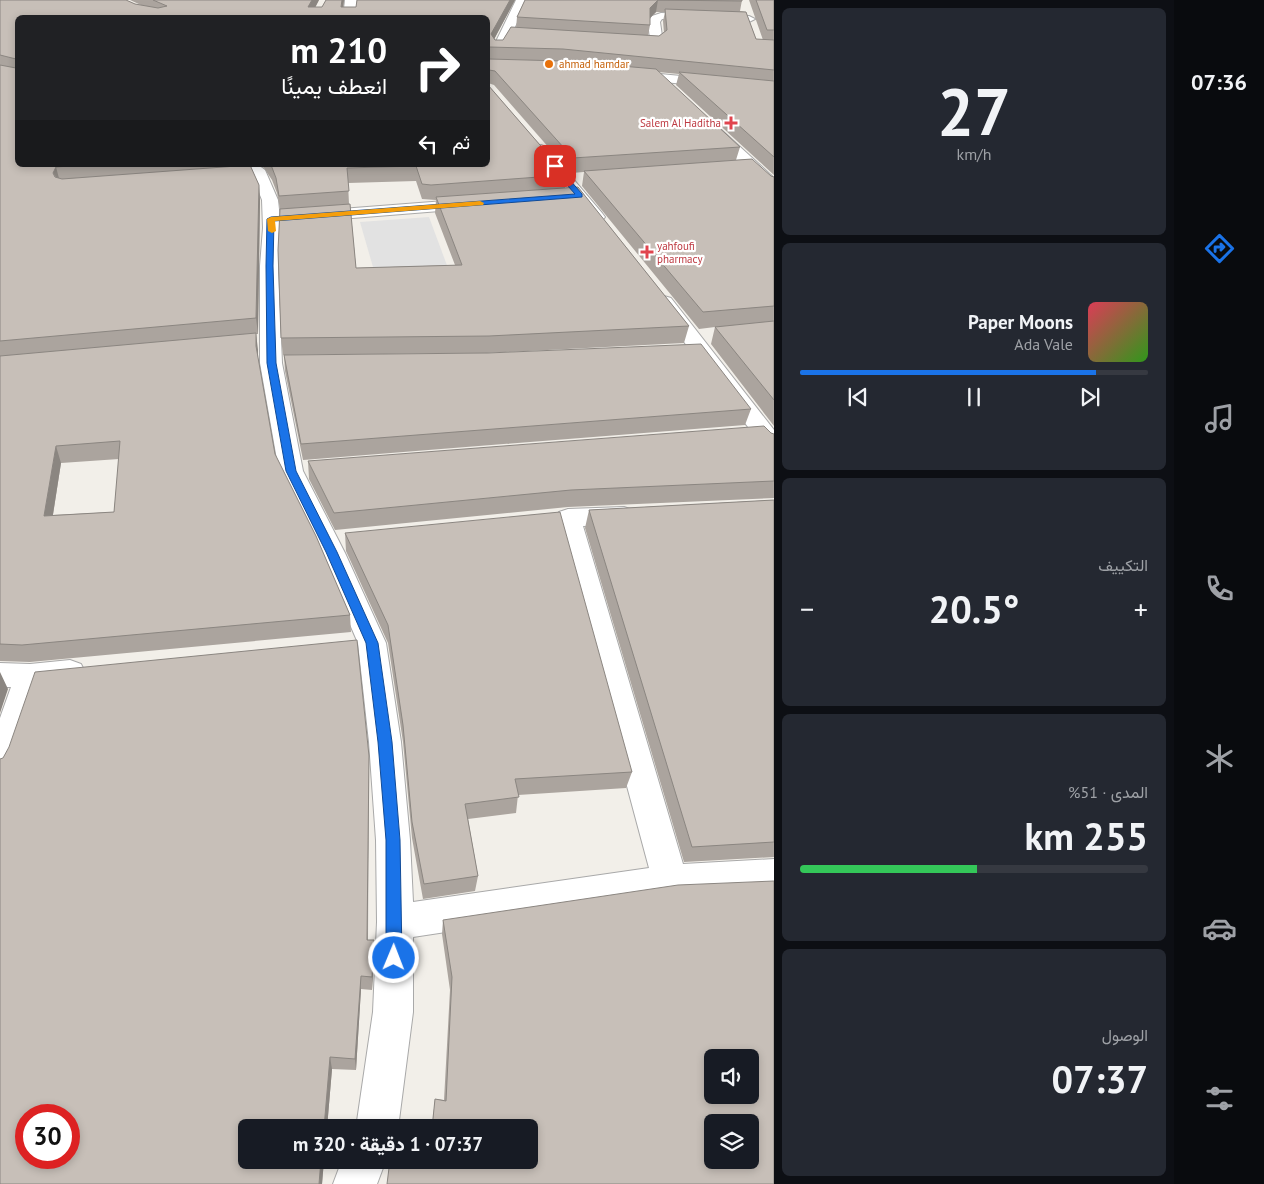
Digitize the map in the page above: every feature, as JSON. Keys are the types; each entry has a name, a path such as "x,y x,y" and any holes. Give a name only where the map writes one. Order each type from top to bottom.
{"street":[{"path":"349,15 351,0"},
{"path":"490,64 522,0"},
{"path":"618,41 657,43 654,22 656,18 661,16 749,19"},
{"path":"504,34 523,35"},
{"path":"490,66 508,67"},
{"path":"619,74 774,89"},
{"path":"657,77 672,91"},
{"path":"700,119 774,187"},
{"path":"528,135 566,180 583,187 609,233"},
{"path":"732,168 751,167"},
{"path":"249,171 270,200 288,218 490,203"},
{"path":"560,197 583,187"},
{"path":"288,218 269,266 272,353 301,470 326,542 372,643 385,742 393,840 395,922 393,1012 378,1119"},
{"path":"650,285 701,342 769,440"},
{"path":"673,352 701,342"},
{"path":"734,436 769,440"},
{"path":"646,515 558,519 670,881"},
{"path":"326,542 355,539"},
{"path":"343,646 372,643"},
{"path":"0,675 30,676 99,669"},
{"path":"0,763 30,676"},
{"path":"395,922 670,881 774,876"},
{"path":"355,1184 361,1169"}],"shaded area":[{"path":"429,217 448,268 375,274 360,222"}],"building":[{"path":"0,0 126,0 135,4 158,8 167,6 153,0 312,0 308,7 322,7 326,0 342,0 341,7 356,7 357,0 510,0 491,34 495,40 503,40 511,27 659,36 667,30 665,9 746,12 756,39 774,40 774,70 563,49 490,47 490,15 15,15 15,59 0,55"},
{"path":"525,0 658,0 650,8 650,25 517,17"},
{"path":"658,0 742,0 742,1"},
{"path":"756,0 774,0 774,30 767,30"},
{"path":"490,59 563,61 656,69 740,147 573,158 495,71 490,70"},
{"path":"0,65 15,68 15,167 56,167 53,173 55,177 62,179 223,167 251,167 259,185 256,318 0,341"},
{"path":"679,72 774,81 774,157"},
{"path":"490,87 566,175 431,185 422,184 416,167 490,167"},
{"path":"752,159 774,177 774,306 703,312 584,171"},
{"path":"272,167 382,167 347,168 349,191 279,196"},
{"path":"578,187 689,326 489,336 281,338 278,250 280,209 350,204 356,268 462,265 436,197"},
{"path":"774,321 774,400 715,327"},
{"path":"256,333 256,346 275,454 316,536 350,615 22,645 0,644 0,356","holes":["120,441 114,512 44,516 56,446"]},
{"path":"701,344 751,409 301,444 284,355 488,353"},
{"path":"764,426 774,434 774,481 571,490 334,513 308,461"},
{"path":"774,500 774,842 692,847 589,510"},
{"path":"560,512 632,772 515,779 519,797 465,804 478,876 424,884 412,822 403,725 388,625 345,533"},
{"path":"357,640 369,756 367,940 374,940 372,977 361,976 355,1059 330,1057 325,1119 238,1119 238,1169 320,1169 319,1184 0,1184 0,759 3,758 9,747 35,672"},
{"path":"774,881 774,1184 387,1184 389,1169 538,1169 538,1119 433,1119 435,1099 446,1101 452,977 443,920 678,885"}],"slow traffic":[{"path":"272,231 271,219 480,203"}],"place":[{"name":"ahmad hamdar","path":"549,64"},
{"name":"Salem Al Haditha","path":"731,123"},
{"name":"yahfoufi pharmacy","path":"647,252"}],"route":[{"path":"394,958 393,840 385,742 372,643 332,552 309,510 291,471 272,363 269,266 271,219 580,196 555,166"}]}
